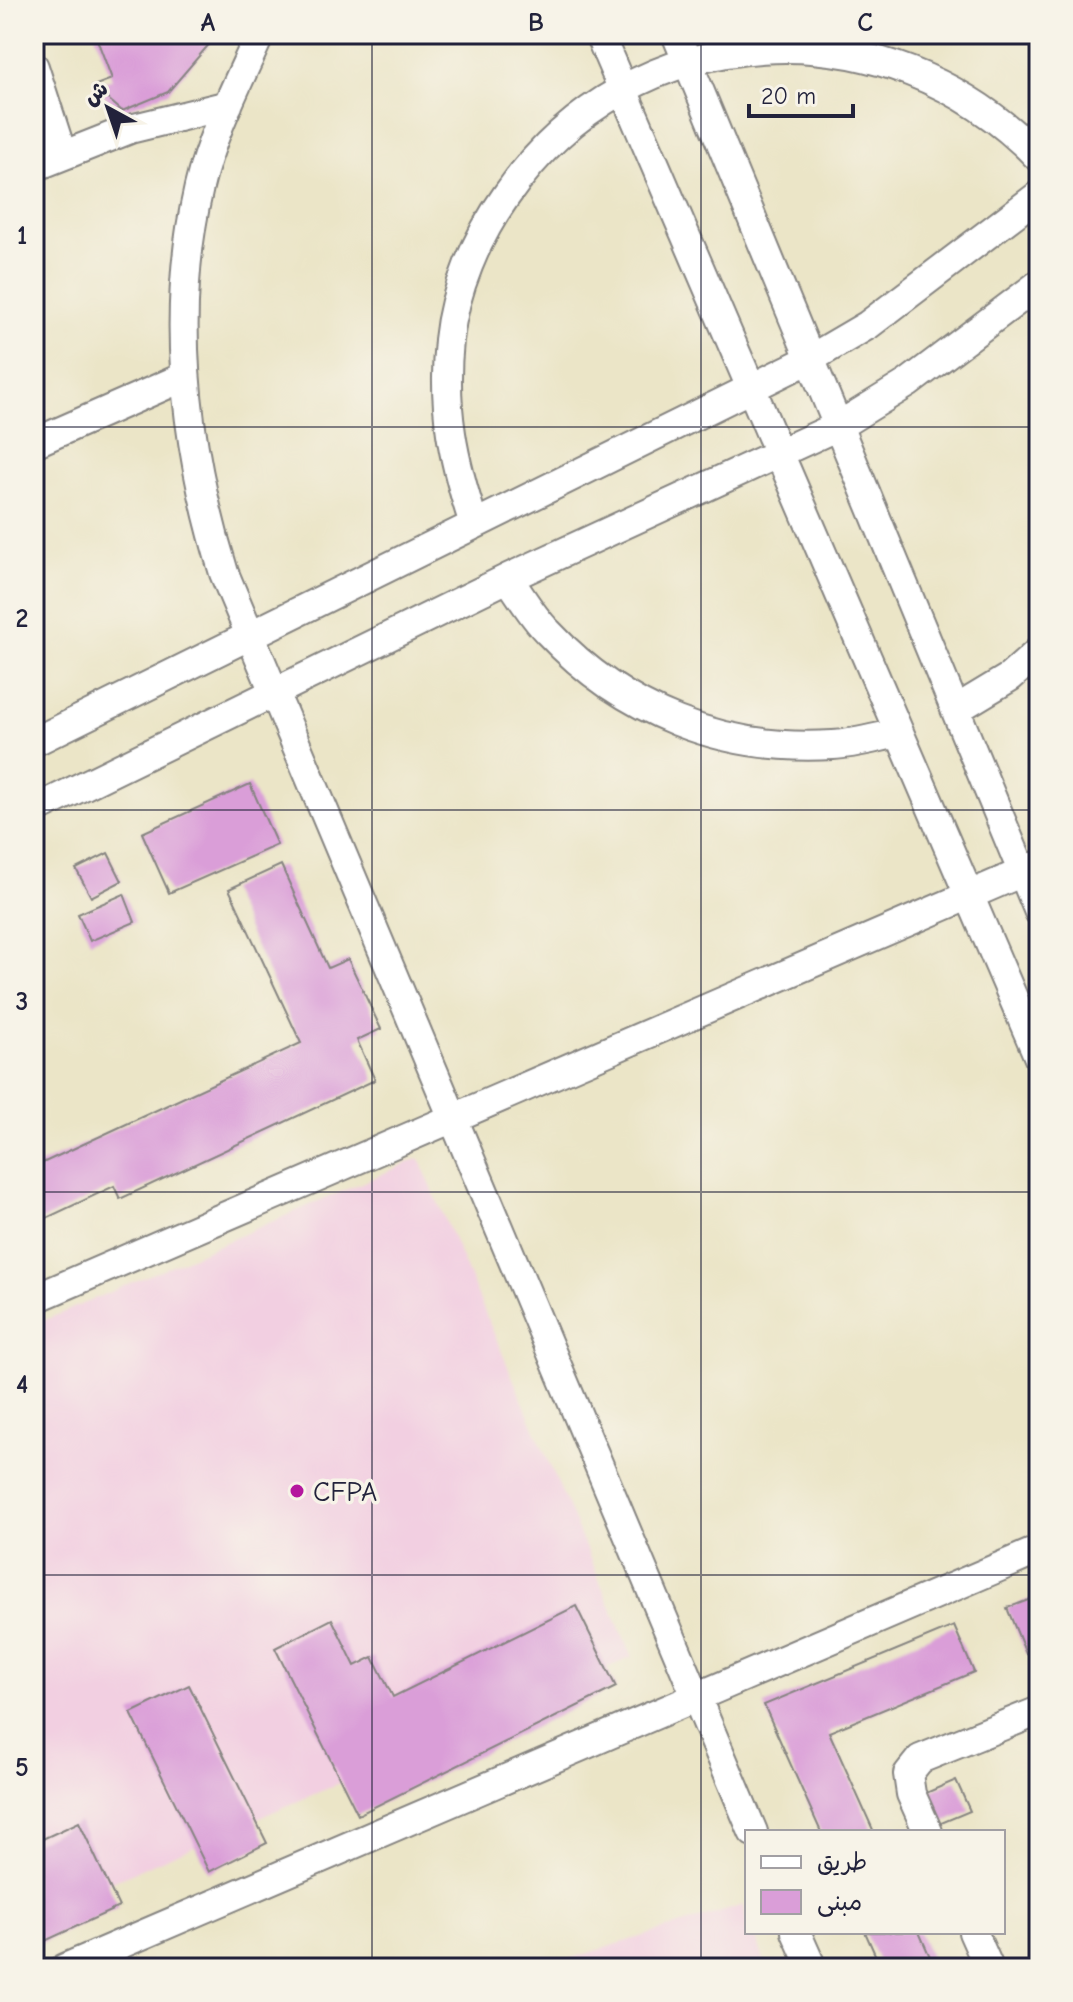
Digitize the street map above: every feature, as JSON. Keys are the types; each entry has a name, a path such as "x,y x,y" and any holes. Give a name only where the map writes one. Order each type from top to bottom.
{"street":[{"path":"260,34 228,105 199,186 185,281 184,377 191,444 204,509 224,573 451,1120 752,1830"},
{"path":"599,34 751,387 777,456 1039,1058"},
{"path":"676,34 957,709 1030,868 1039,912"},
{"path":"474,524 453,463 445,400 449,338 464,276 490,219 526,167 571,123 623,88 688,60 755,47 824,47 892,61 956,89 1012,129 1039,158"},
{"path":"34,67 62,154"},
{"path":"34,167 130,129 228,105"},
{"path":"34,742 810,359 879,317 1039,195"},
{"path":"34,810 508,578 840,425 908,383 1039,284"},
{"path":"34,443 184,377"},
{"path":"508,578 546,630 564,648 593,675 647,710 707,733 771,746 836,745 899,733"},
{"path":"957,709 1010,677 1039,651"},
{"path":"34,1299 451,1120 966,893 1030,868"},
{"path":"65,1968 108,1960 694,1696 1039,1550"},
{"path":"927,1830 911,1794 908,1774 920,1759 1039,1711"},
{"path":"797,1934 812,1968"},
{"path":"974,1934 989,1968"}],"shaded area":[{"name":"CFPA","path":"419,1158 632,1657 34,1915 34,1325"},
{"path":"744,1905 745,1934 755,1934 767,1968 540,1968"}],"building":[{"path":"95,34 218,34 168,92 122,111 93,86 112,79"},
{"path":"250,784 277,845 169,893 142,833"},
{"path":"108,853 122,881 91,897 76,869"},
{"path":"281,865 328,968 348,959 381,1029 357,1040 375,1080 120,1199 114,1186 34,1224 34,1167 301,1043 229,889"},
{"path":"124,894 135,922 90,941 78,914"},
{"path":"1039,1596 1039,1649 1026,1654 1007,1608"},
{"path":"576,1606 616,1687 358,1815 275,1648 332,1619 355,1666 373,1657 393,1697"},
{"path":"954,1626 974,1672 829,1732 873,1830 820,1830 764,1705"},
{"path":"189,1685 267,1843 209,1872 131,1713"},
{"path":"956,1780 970,1811 939,1824 926,1793"},
{"path":"79,1822 119,1907 34,1946 34,1843"},
{"path":"866,1934 920,1934 935,1968 881,1968"}],"place":[{"name":"CFPA","path":"297,1491"}]}
